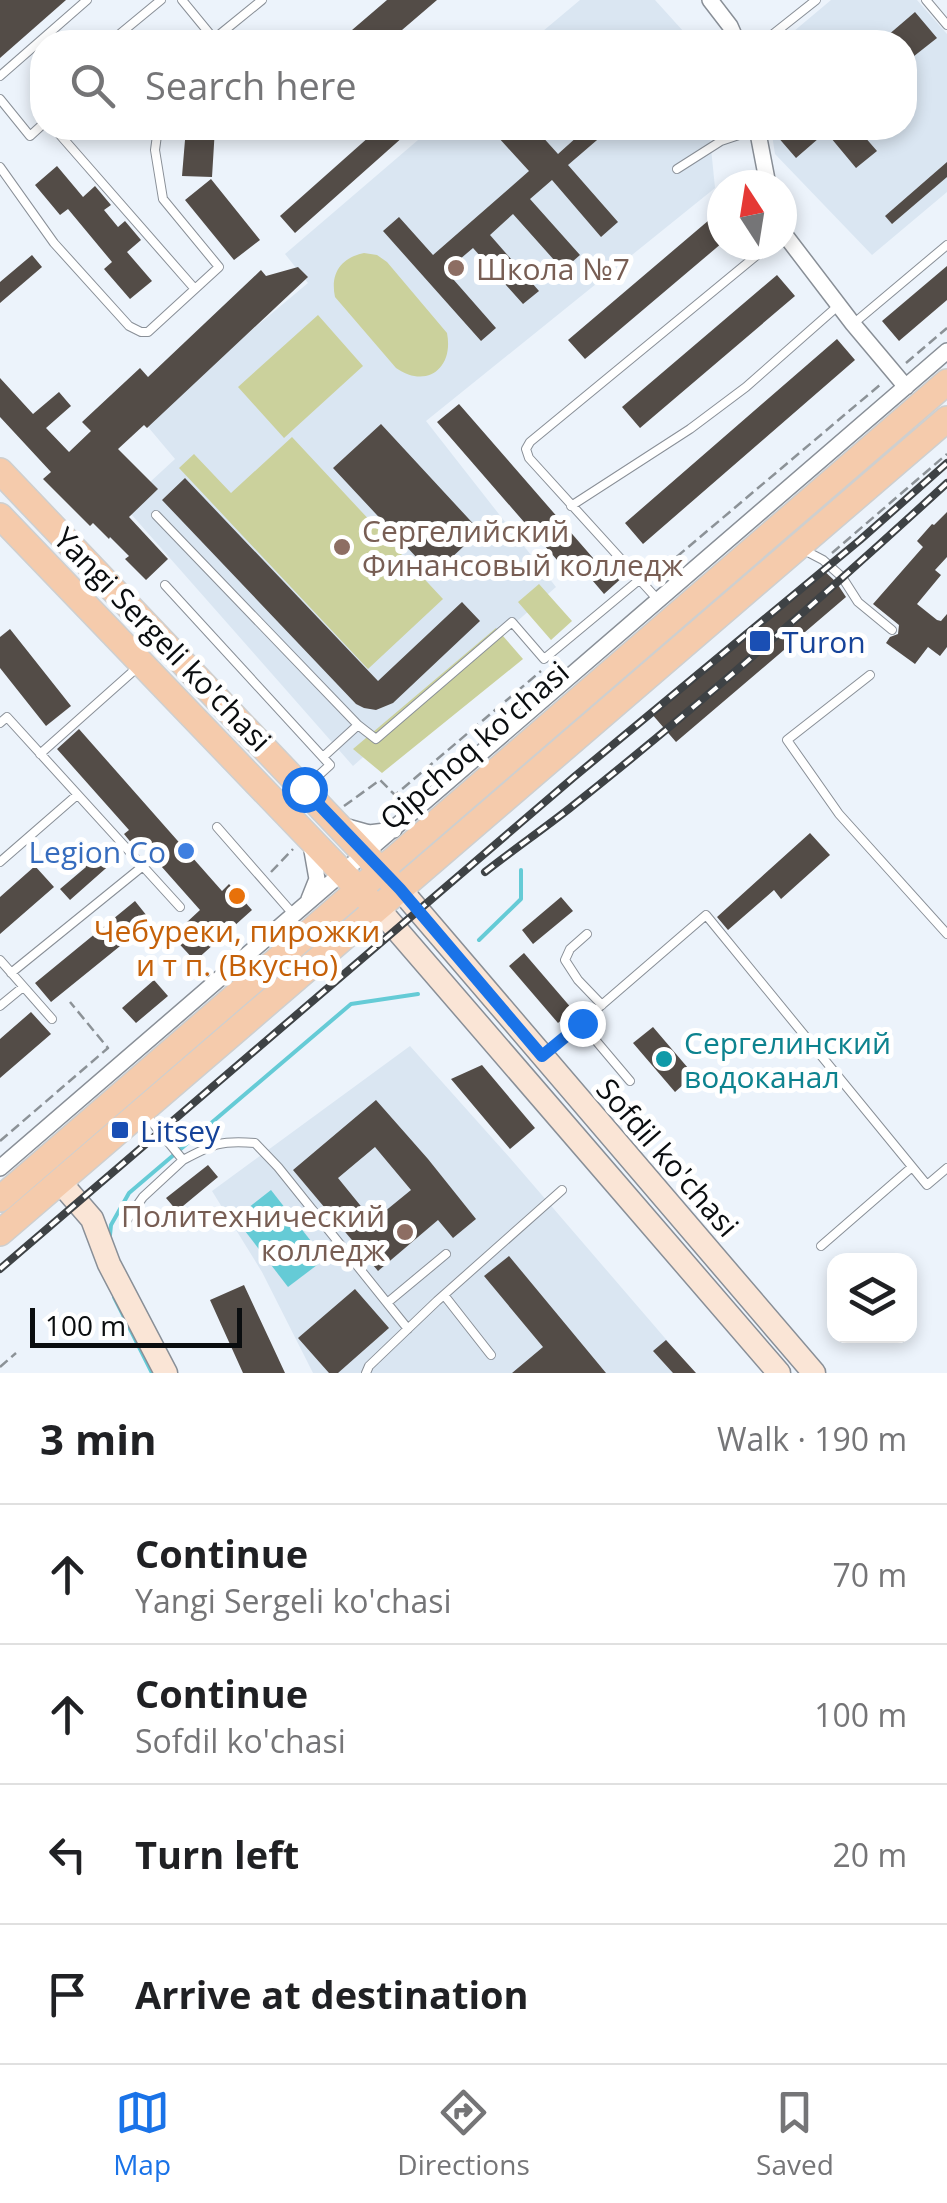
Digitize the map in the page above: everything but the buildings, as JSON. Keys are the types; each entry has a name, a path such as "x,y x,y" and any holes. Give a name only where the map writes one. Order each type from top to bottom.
{"main road":[{"name":"Qipchoq ko'chasi","path":"0,1199 351,881 637,648 929,382"},
{"name":"Qipchoq ko'chasi","path":"0,1233 947,420"},
{"name":"Yangi Sergeli ko'chasi","path":"0,471 400,889"},
{"name":"Yangi Sergeli ko'chasi","path":"0,516 142,663 303,840 378,908"},
{"path":"637,648 656,669"},
{"path":"373,862 378,908"},
{"path":"88,1121 107,1142"}],"street":[{"path":"710,0 732,30"},
{"path":"759,140 765,170"},
{"path":"797,250 853,324 929,382"},
{"name":"Qipchoq ko'chasi","path":"373,862 394,830 658,601 929,382 947,351"},
{"name":"Qipchoq ko'chasi","path":"330,817 358,831 394,830"},
{"path":"303,840 314,854 316,878 307,903"},
{"name":"Qipchoq ko'chasi","path":"0,1168 307,903 351,881"},
{"name":"Sofdil ko'chasi","path":"400,889 814,1373"},
{"name":"Sofdil ko'chasi","path":"378,908 780,1373"},
{"path":"423,962 445,942"},
{"path":"60,1182 92,1219 166,1373"},
{"path":"732,1318 752,1300"}],"lane":[{"path":"53,30 88,0"},
{"path":"125,30 161,0"},
{"path":"182,0 204,30"},
{"path":"225,30 262,0"},
{"path":"777,30 816,0"},
{"path":"926,0 947,26"},
{"path":"939,16 947,9"},
{"path":"0,76 30,50"},
{"path":"0,99 30,136"},
{"path":"64,140 194,288"},
{"path":"0,168 54,243 128,326 148,332 219,267 163,199 157,140"},
{"path":"677,169 723,140"},
{"path":"853,324 947,245"},
{"path":"658,601 529,458 526,448 750,260"},
{"path":"572,506 704,418 839,305"},
{"path":"156,515 358,726 376,739 512,622 544,659 639,580"},
{"path":"798,547 824,560 842,577 858,602 892,630"},
{"path":"165,586 330,765 304,789"},
{"path":"40,754 142,663"},
{"path":"870,675 787,740 839,814 947,934"},
{"path":"0,723 7,717 180,907"},
{"path":"323,757 358,726"},
{"path":"0,862 77,795"},
{"path":"218,827 294,914"},
{"path":"11,973 142,866"},
{"path":"542,1056 706,915 927,1185 947,1168"},
{"path":"587,934 570,949 566,960 602,1006"},
{"path":"0,960 52,1019"},
{"path":"0,1006 23,987"},
{"path":"582,1023 630,1081"},
{"path":"142,1111 183,1160"},
{"path":"124,1224 143,1197 183,1160 230,1141 255,1143 408,1329"},
{"path":"821,1246 912,1167"},
{"path":"366,1373 444,1295 562,1190"},
{"path":"387,1303 446,1254"},
{"path":"444,1295 491,1355"}],"path":[{"path":"824,560 947,454"},
{"path":"264,880 303,840"},
{"path":"0,1141 108,1048 70,1002"},
{"path":"0,1366 16,1353"}],"shaded area":[{"path":"580,0 655,0 682,30 544,30"},
{"path":"831,0 917,0 947,34 947,192 872,255 797,177 797,170 790,170 775,154 773,140 917,140 917,30 795,30"},
{"name":"Сергелийский Финансовый колледж","path":"418,140 710,140 713,170 707,170 707,194 426,421 556,587 353,766 124,506 175,459 143,421 308,283 285,254"},
{"name":"Политехнический колледж","path":"410,1046 695,1373 313,1373 262,1272 212,1191"}],"green space":[{"path":"364,253 387,262 447,333 446,357 435,372 418,376 396,368 335,297 334,281 339,268"},
{"path":"318,315 363,366 284,438 238,387"},
{"path":"292,437 443,599 368,669 179,468 194,454 231,493"},
{"path":"539,584 572,621 551,640 518,602"},
{"path":"496,628 523,659 382,773 353,749"}],"water":[{"path":"271,1190 325,1259 288,1287 235,1218"}],"waterway":[{"path":"479,940 521,899 521,870"},
{"path":"110,1235 111,1225 129,1193 351,1004 418,994"},
{"path":"114,1297 152,1373"}],"railway":[{"path":"0,1269 947,463"},
{"path":"485,872 570,808 714,689 947,483"}],"place":[{"name":"Школа №7","path":"456,268"},
{"name":"Сергелийский Финансовый колледж","path":"342,547"},
{"name":"Turon","path":"760,641"},
{"name":"Legion Co","path":"186,851"},
{"name":"Чебуреки, пирожки и т п. (Вкусно)","path":"237,896"},
{"name":"Сергелинский водоканал","path":"664,1059"},
{"name":"Litsey","path":"120,1130"},
{"name":"Политехнический колледж","path":"405,1232"}],"route":[{"path":"304,789 400,889 542,1056 582,1023"}]}
